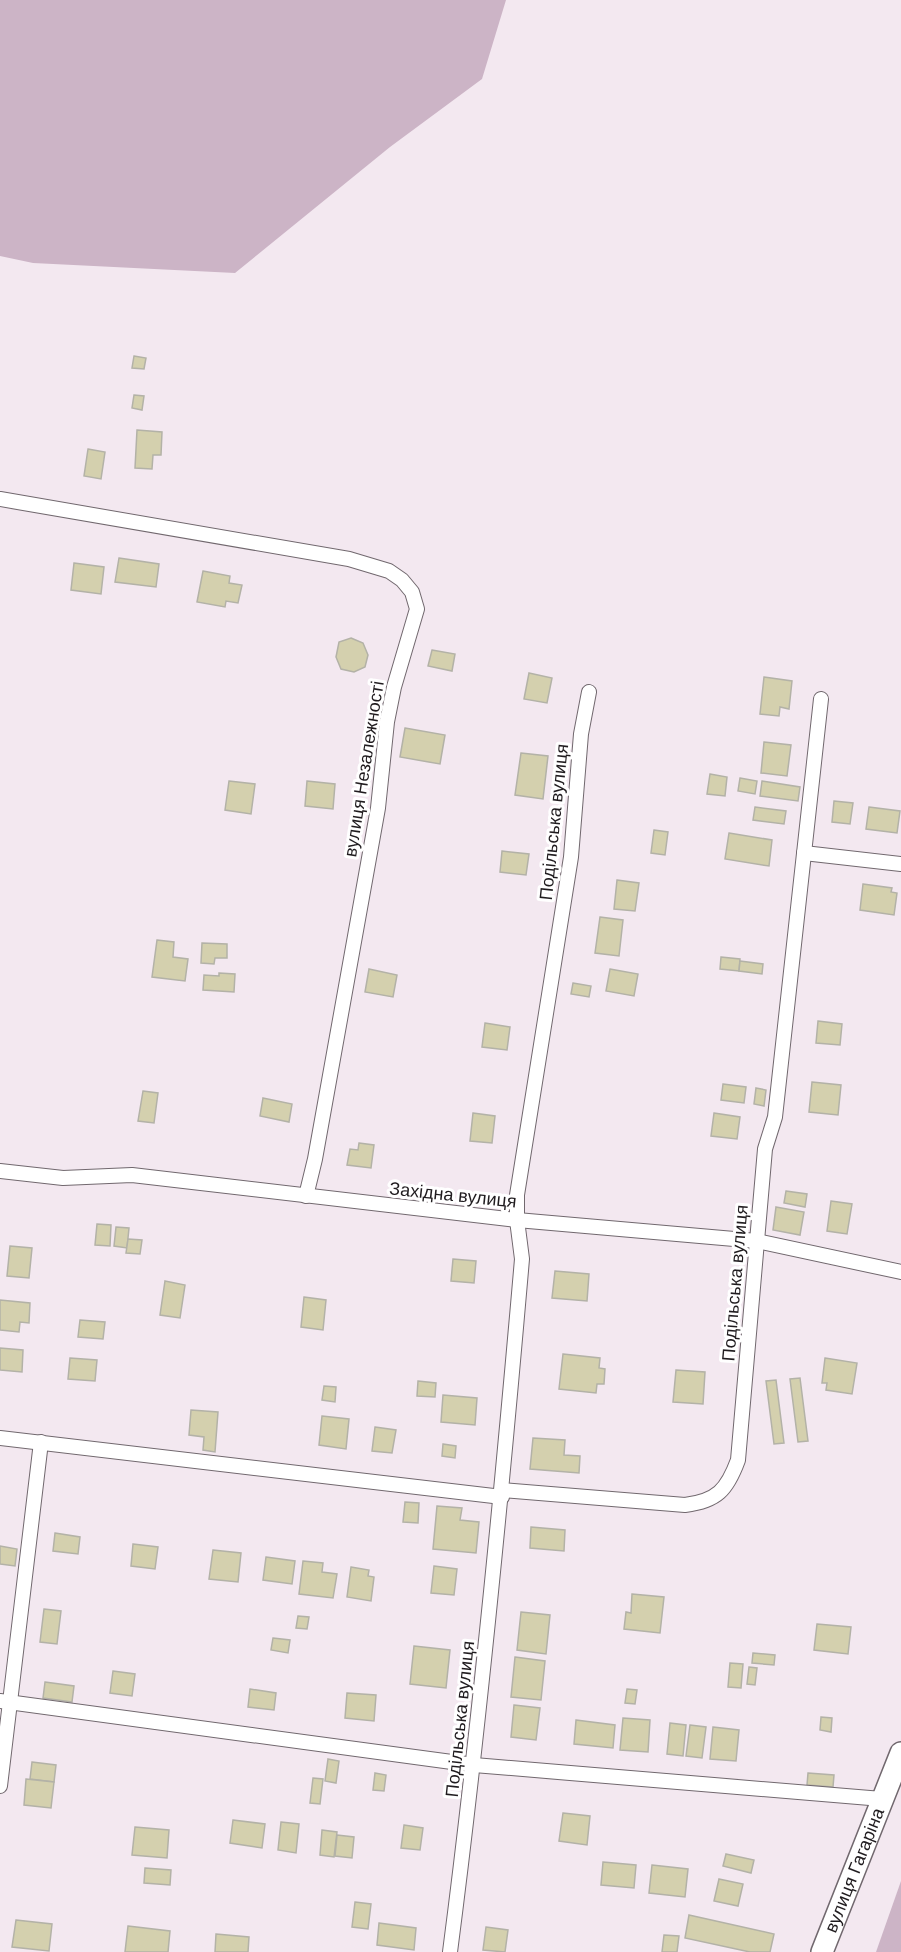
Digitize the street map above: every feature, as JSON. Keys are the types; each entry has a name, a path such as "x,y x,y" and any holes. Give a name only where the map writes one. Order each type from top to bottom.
{"main road":[{"name":"вулиця Гагаріна","path":"822,1952 901,1753"}],"street":[{"name":"вулиця Незалежності","path":"0,499 349,559 389,571 402,580 412,592 417,609 393,687 378,808 317,1148 306,1196"},
{"name":"Подільська вулиця","path":"450,1952 474,1765 502,1494 522,1259 517,1220 517,1195 572,857 581,734 589,692"},
{"name":"Подільська вулиця","path":"502,1494 685,1505 703,1503 716,1497 726,1486 738,1460 765,1149 775,1117 821,699"},
{"path":"804,853 901,864"},
{"name":"Західна вулиця","path":"0,1171 63,1178 132,1175 517,1220 757,1241 901,1272"},
{"path":"0,1438 502,1494"},
{"path":"0,1786 5,1701 41,1442"},
{"path":"5,1701 474,1765 882,1799"}],"shaded area":[{"path":"0,0 506,0 482,79 390,147 235,273 33,263 0,256"},
{"path":"901,1881 901,1952 876,1952"}],"building":[{"path":"134,356 146,358 144,369 132,368"},
{"path":"134,395 144,396 142,410 132,408"},
{"path":"137,430 162,432 161,455 153,455 152,469 135,468"},
{"path":"88,449 105,452 101,479 84,476"},
{"path":"119,558 159,564 156,587 115,582"},
{"path":"74,563 104,567 101,594 71,590"},
{"path":"203,571 230,576 229,583 242,585 238,603 226,601 225,607 197,602"},
{"path":"351,638 363,643 368,655 365,667 354,672 341,669 336,657 339,642"},
{"path":"432,650 455,654 452,671 428,666"},
{"path":"529,673 552,678 547,703 524,699"},
{"path":"764,677 792,681 789,709 780,707 779,716 760,714"},
{"path":"405,728 445,735 440,764 400,757"},
{"path":"764,742 791,745 787,776 761,773"},
{"path":"521,753 548,756 543,799 515,795"},
{"path":"710,774 727,777 725,796 707,794"},
{"path":"740,778 757,781 755,794 738,791"},
{"path":"229,781 255,784 251,814 225,810"},
{"path":"307,781 335,784 333,809 305,806"},
{"path":"762,781 800,787 798,801 760,796"},
{"path":"834,801 853,803 850,824 832,822"},
{"path":"755,807 786,811 784,824 753,820"},
{"path":"869,807 900,811 897,833 866,829"},
{"path":"654,830 668,832 665,855 651,853"},
{"path":"729,833 772,840 769,866 725,859"},
{"path":"502,851 529,854 526,875 500,872"},
{"path":"617,880 639,883 635,911 614,909"},
{"path":"863,884 892,888 891,892 897,893 894,915 860,910"},
{"path":"600,917 623,920 619,956 595,953"},
{"path":"157,940 174,942 173,957 188,959 185,981 152,977"},
{"path":"202,943 227,944 227,958 215,958 214,964 201,963"},
{"path":"721,957 740,959 739,971 720,969"},
{"path":"740,961 763,964 762,974 739,971"},
{"path":"369,969 397,975 393,997 365,992"},
{"path":"610,969 638,974 634,996 606,991"},
{"path":"219,973 235,974 234,992 203,990 204,975 219,976"},
{"path":"573,983 591,986 589,997 571,994"},
{"path":"818,1021 842,1024 840,1045 816,1043"},
{"path":"485,1023 510,1027 507,1050 482,1047"},
{"path":"812,1082 841,1085 838,1115 809,1112"},
{"path":"723,1084 746,1087 744,1103 721,1100"},
{"path":"756,1088 766,1090 764,1106 754,1104"},
{"path":"143,1091 158,1093 154,1123 138,1121"},
{"path":"263,1098 292,1104 289,1122 260,1116"},
{"path":"473,1113 495,1116 492,1143 470,1141"},
{"path":"714,1113 740,1117 737,1139 711,1136"},
{"path":"359,1143 374,1145 371,1168 347,1165 350,1149 358,1150"},
{"path":"786,1191 807,1194 805,1207 784,1203"},
{"path":"831,1201 852,1204 847,1234 827,1231"},
{"path":"776,1207 804,1212 800,1235 773,1230"},
{"path":"97,1224 111,1225 110,1246 95,1245"},
{"path":"116,1227 129,1228 127,1248 114,1246"},
{"path":"128,1239 142,1240 140,1254 126,1253"},
{"path":"10,1246 32,1248 29,1278 7,1276"},
{"path":"453,1259 476,1261 474,1283 451,1281"},
{"path":"555,1271 589,1274 587,1301 552,1298"},
{"path":"165,1281 185,1285 180,1318 160,1315"},
{"path":"304,1297 326,1300 323,1330 301,1327"},
{"path":"0,1300 30,1303 29,1323 20,1322 19,1332 0,1330"},
{"path":"80,1320 105,1322 103,1339 78,1337"},
{"path":"0,1348 23,1350 22,1372 0,1370"},
{"path":"563,1354 600,1358 599,1368 605,1369 604,1384 597,1384 596,1393 559,1389"},
{"path":"70,1358 97,1360 95,1381 68,1379"},
{"path":"825,1358 857,1363 852,1394 826,1390 827,1383 822,1383"},
{"path":"676,1370 705,1372 703,1404 673,1402"},
{"path":"800,1378 808,1441 798,1442 790,1379"},
{"path":"776,1380 784,1443 774,1444 766,1381"},
{"path":"418,1381 436,1383 435,1397 417,1396"},
{"path":"324,1386 336,1387 335,1402 322,1400"},
{"path":"443,1395 477,1398 475,1425 441,1422"},
{"path":"191,1410 218,1412 215,1452 203,1450 204,1437 189,1435"},
{"path":"322,1416 349,1419 346,1449 319,1445"},
{"path":"375,1427 396,1430 392,1453 372,1451"},
{"path":"533,1438 565,1440 564,1455 580,1456 579,1473 530,1469"},
{"path":"443,1444 456,1446 455,1458 442,1456"},
{"path":"405,1502 419,1503 418,1523 403,1522"},
{"path":"437,1506 462,1508 460,1520 479,1522 476,1553 433,1549"},
{"path":"531,1527 565,1530 564,1551 530,1548"},
{"path":"55,1533 80,1537 78,1554 53,1551"},
{"path":"133,1544 158,1547 155,1569 131,1566"},
{"path":"0,1546 17,1549 15,1566 0,1564"},
{"path":"213,1550 241,1553 238,1582 209,1579"},
{"path":"266,1557 295,1561 292,1584 263,1580"},
{"path":"303,1561 323,1563 322,1572 337,1574 333,1598 299,1594"},
{"path":"434,1566 457,1569 454,1595 431,1593"},
{"path":"351,1567 369,1570 368,1576 374,1577 371,1601 347,1597"},
{"path":"632,1594 664,1597 660,1633 624,1629 626,1612 631,1613"},
{"path":"44,1609 61,1611 57,1644 40,1642"},
{"path":"521,1612 550,1615 546,1654 517,1650"},
{"path":"298,1616 309,1617 307,1629 296,1628"},
{"path":"817,1624 851,1627 848,1654 814,1650"},
{"path":"273,1638 290,1640 288,1653 271,1650"},
{"path":"414,1646 450,1650 446,1688 410,1684"},
{"path":"753,1653 775,1655 774,1665 752,1663"},
{"path":"515,1657 545,1661 541,1700 511,1697"},
{"path":"730,1663 743,1664 741,1688 728,1687"},
{"path":"749,1667 757,1668 755,1685 747,1684"},
{"path":"113,1671 135,1674 132,1696 110,1693"},
{"path":"45,1682 74,1686 72,1702 43,1698"},
{"path":"250,1689 276,1693 274,1710 248,1707"},
{"path":"627,1689 637,1690 635,1704 625,1703"},
{"path":"347,1693 376,1695 374,1721 345,1718"},
{"path":"514,1705 540,1708 536,1740 511,1737"},
{"path":"821,1717 832,1718 831,1732 820,1730"},
{"path":"623,1718 650,1720 648,1752 620,1750"},
{"path":"576,1720 615,1725 613,1748 574,1744"},
{"path":"670,1723 686,1725 683,1756 667,1754"},
{"path":"690,1725 706,1727 702,1758 686,1756"},
{"path":"713,1727 739,1730 736,1761 710,1759"},
{"path":"328,1759 339,1761 336,1783 325,1781"},
{"path":"32,1762 56,1765 54,1782 30,1779"},
{"path":"375,1773 386,1775 384,1791 373,1790"},
{"path":"808,1773 834,1775 833,1787 807,1785"},
{"path":"313,1778 323,1779 320,1804 310,1803"},
{"path":"26,1779 54,1782 51,1808 24,1805"},
{"path":"563,1813 590,1816 587,1845 559,1841"},
{"path":"233,1820 265,1824 262,1848 230,1843"},
{"path":"281,1822 299,1824 296,1853 278,1850"},
{"path":"404,1825 423,1828 420,1850 401,1848"},
{"path":"135,1827 169,1830 167,1858 132,1855"},
{"path":"322,1830 337,1832 334,1857 320,1855"},
{"path":"337,1835 354,1837 352,1858 335,1856"},
{"path":"726,1854 754,1860 751,1873 723,1866"},
{"path":"603,1862 636,1865 634,1888 601,1885"},
{"path":"652,1865 688,1869 685,1897 649,1893"},
{"path":"145,1868 171,1870 170,1885 144,1883"},
{"path":"719,1879 743,1884 738,1906 714,1901"},
{"path":"355,1902 371,1904 368,1929 352,1927"},
{"path":"689,1915 774,1934 770,1952 750,1952 685,1938"},
{"path":"16,1920 52,1924 49,1951 12,1947"},
{"path":"379,1923 416,1928 414,1950 377,1945"},
{"path":"128,1926 170,1931 168,1952 125,1952"},
{"path":"486,1927 508,1930 505,1952 483,1950"},
{"path":"216,1934 249,1937 248,1952 215,1952"},
{"path":"664,1935 679,1936 677,1952 662,1952"}]}
